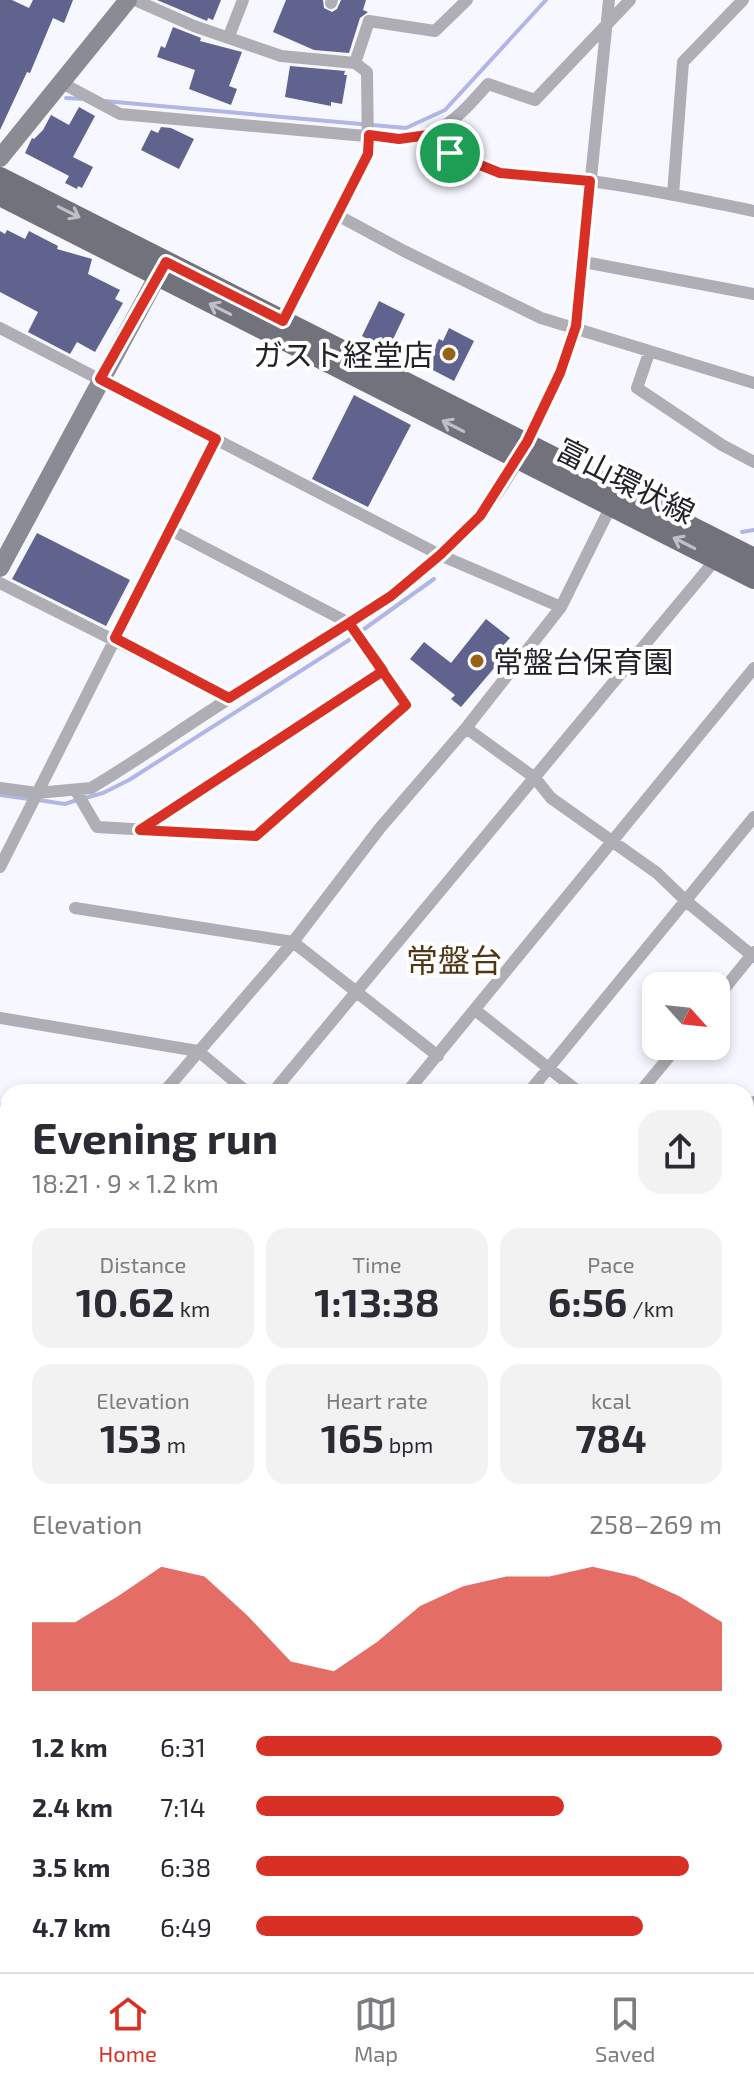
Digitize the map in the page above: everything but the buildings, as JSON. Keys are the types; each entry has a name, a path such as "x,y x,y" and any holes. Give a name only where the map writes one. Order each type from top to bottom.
{"main road":[{"name":"富山環状線","path":"0,177 162,270 522,450 754,558"},
{"name":"富山環状線","path":"0,196 283,321 522,450 611,506 754,579"}],"street":[{"path":"0,158 128,0"},
{"path":"135,0 194,26 281,56 355,63 367,72 368,154 283,321"},
{"path":"229,36 243,0"},
{"path":"355,63 369,21 435,31 467,0"},
{"path":"0,788 37,793 91,788 391,596 480,516 522,450 560,373 575,329 609,0"},
{"path":"60,82 120,114 399,139 428,135 447,125 488,84 535,100 630,0"},
{"path":"673,195 683,62 736,2"},
{"path":"428,135 450,153 500,173 590,181 754,211"},
{"path":"337,215 527,312 649,353 754,383"},
{"path":"584,262 754,294"},
{"path":"0,568 100,379 162,270"},
{"path":"0,328 440,555 561,607"},
{"path":"649,353 637,388 722,445 754,462"},
{"path":"0,867 216,439"},
{"path":"171,1084 293,942 380,828 466,728 561,607 611,506"},
{"path":"76,791 97,827 256,836 406,705 349,623 169,529"},
{"path":"280,1084 716,559"},
{"path":"0,583 115,638 229,698"},
{"path":"414,1084 754,668"},
{"path":"140,830 383,671"},
{"path":"466,728 535,778 551,798 657,873 686,901 753,955 730,982"},
{"path":"536,1084 754,817"},
{"path":"75,908 293,942 438,1056"},
{"path":"475,1010 569,1084"},
{"path":"0,1018 198,1051 237,1084"},
{"path":"647,1084 666,1060"}],"waterway":[{"path":"104,101 406,128 445,110 546,0"},
{"path":"66,98 84,99"},
{"path":"742,532 754,530"},
{"path":"85,798 129,780 346,642 434,579"},
{"path":"0,795 29,799"},
{"path":"38,800 65,804 77,800"}],"place":[{"name":"ガスト経堂店","path":"449,354"},
{"name":"常盤台保育園","path":"477,661"}],"district":[{"name":"常盤台","path":"454,959"}],"route":[{"path":"450,153 428,135 399,139 369,135 368,154 283,321 166,262 100,379 216,439 115,638 229,698 349,623 383,671 140,830 256,836 406,705 383,671 349,623 391,596 480,516 527,442 560,373 576,326 590,181 500,173 450,153"}]}
